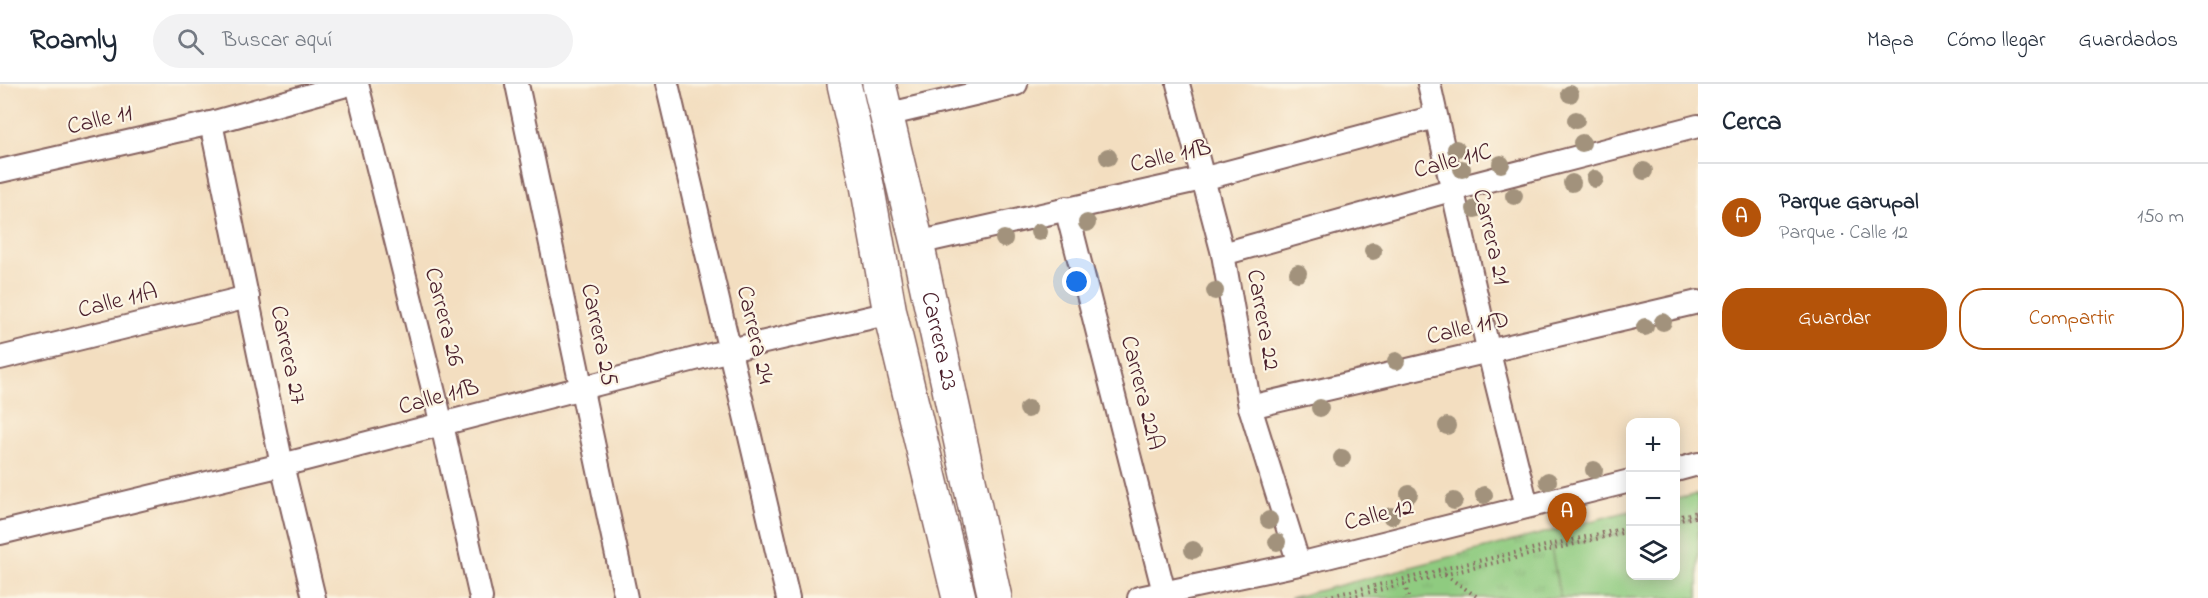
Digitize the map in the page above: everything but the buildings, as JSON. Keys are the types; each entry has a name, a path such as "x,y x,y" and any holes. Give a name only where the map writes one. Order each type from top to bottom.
{"main road":[{"name":"Carrera 23","path":"844,84 867,185 891,313 959,598"},
{"name":"Carrera 23","path":"883,99 995,598"}],"street":[{"name":"Calle 11","path":"0,171 211,123 350,84"},
{"name":"Carrera 26","path":"357,84 442,425 481,598"},
{"name":"Carrera 25","path":"517,84 626,598"},
{"name":"Carrera 24","path":"667,84 788,598"},
{"path":"883,99 1016,84"},
{"name":"Carrera 22","path":"1178,84 1223,254 1250,407 1299,564"},
{"name":"Carrera 21","path":"1428,84 1489,353 1527,506"},
{"name":"Calle 11B","path":"917,243 1202,179 1435,117"},
{"name":"Carrera 27","path":"211,123 282,465 314,598"},
{"name":"Calle 11C","path":"1223,254 1451,190 1698,126"},
{"name":"Carrera 22A","path":"1066,208 1164,592"},
{"name":"Calle 11A","path":"0,358 248,297"},
{"name":"Calle 11D","path":"1250,407 1489,353 1698,302"},
{"name":"Calle 11B","path":"0,533 442,425 730,350 891,313"},
{"path":"1680,469 1698,464"},
{"name":"Calle 12","path":"1139,598 1299,564 1626,482"}],"path":[{"path":"1680,518 1698,514"},
{"path":"1321,598 1438,570 1626,530"},
{"path":"1346,598 1626,530"},
{"path":"1438,570 1479,598"},
{"path":"1405,584 1408,598"},
{"path":"1357,596 1361,589"}],"green space":[{"path":"1698,494 1698,598 1290,598 1626,512 1626,580 1680,580 1680,498"},
{"path":"1698,519 1698,598 1560,598 1551,547 1626,533 1626,580 1680,580 1680,523"}],"place":[{"name":"Parque Garupal","path":"1567,543"}]}
